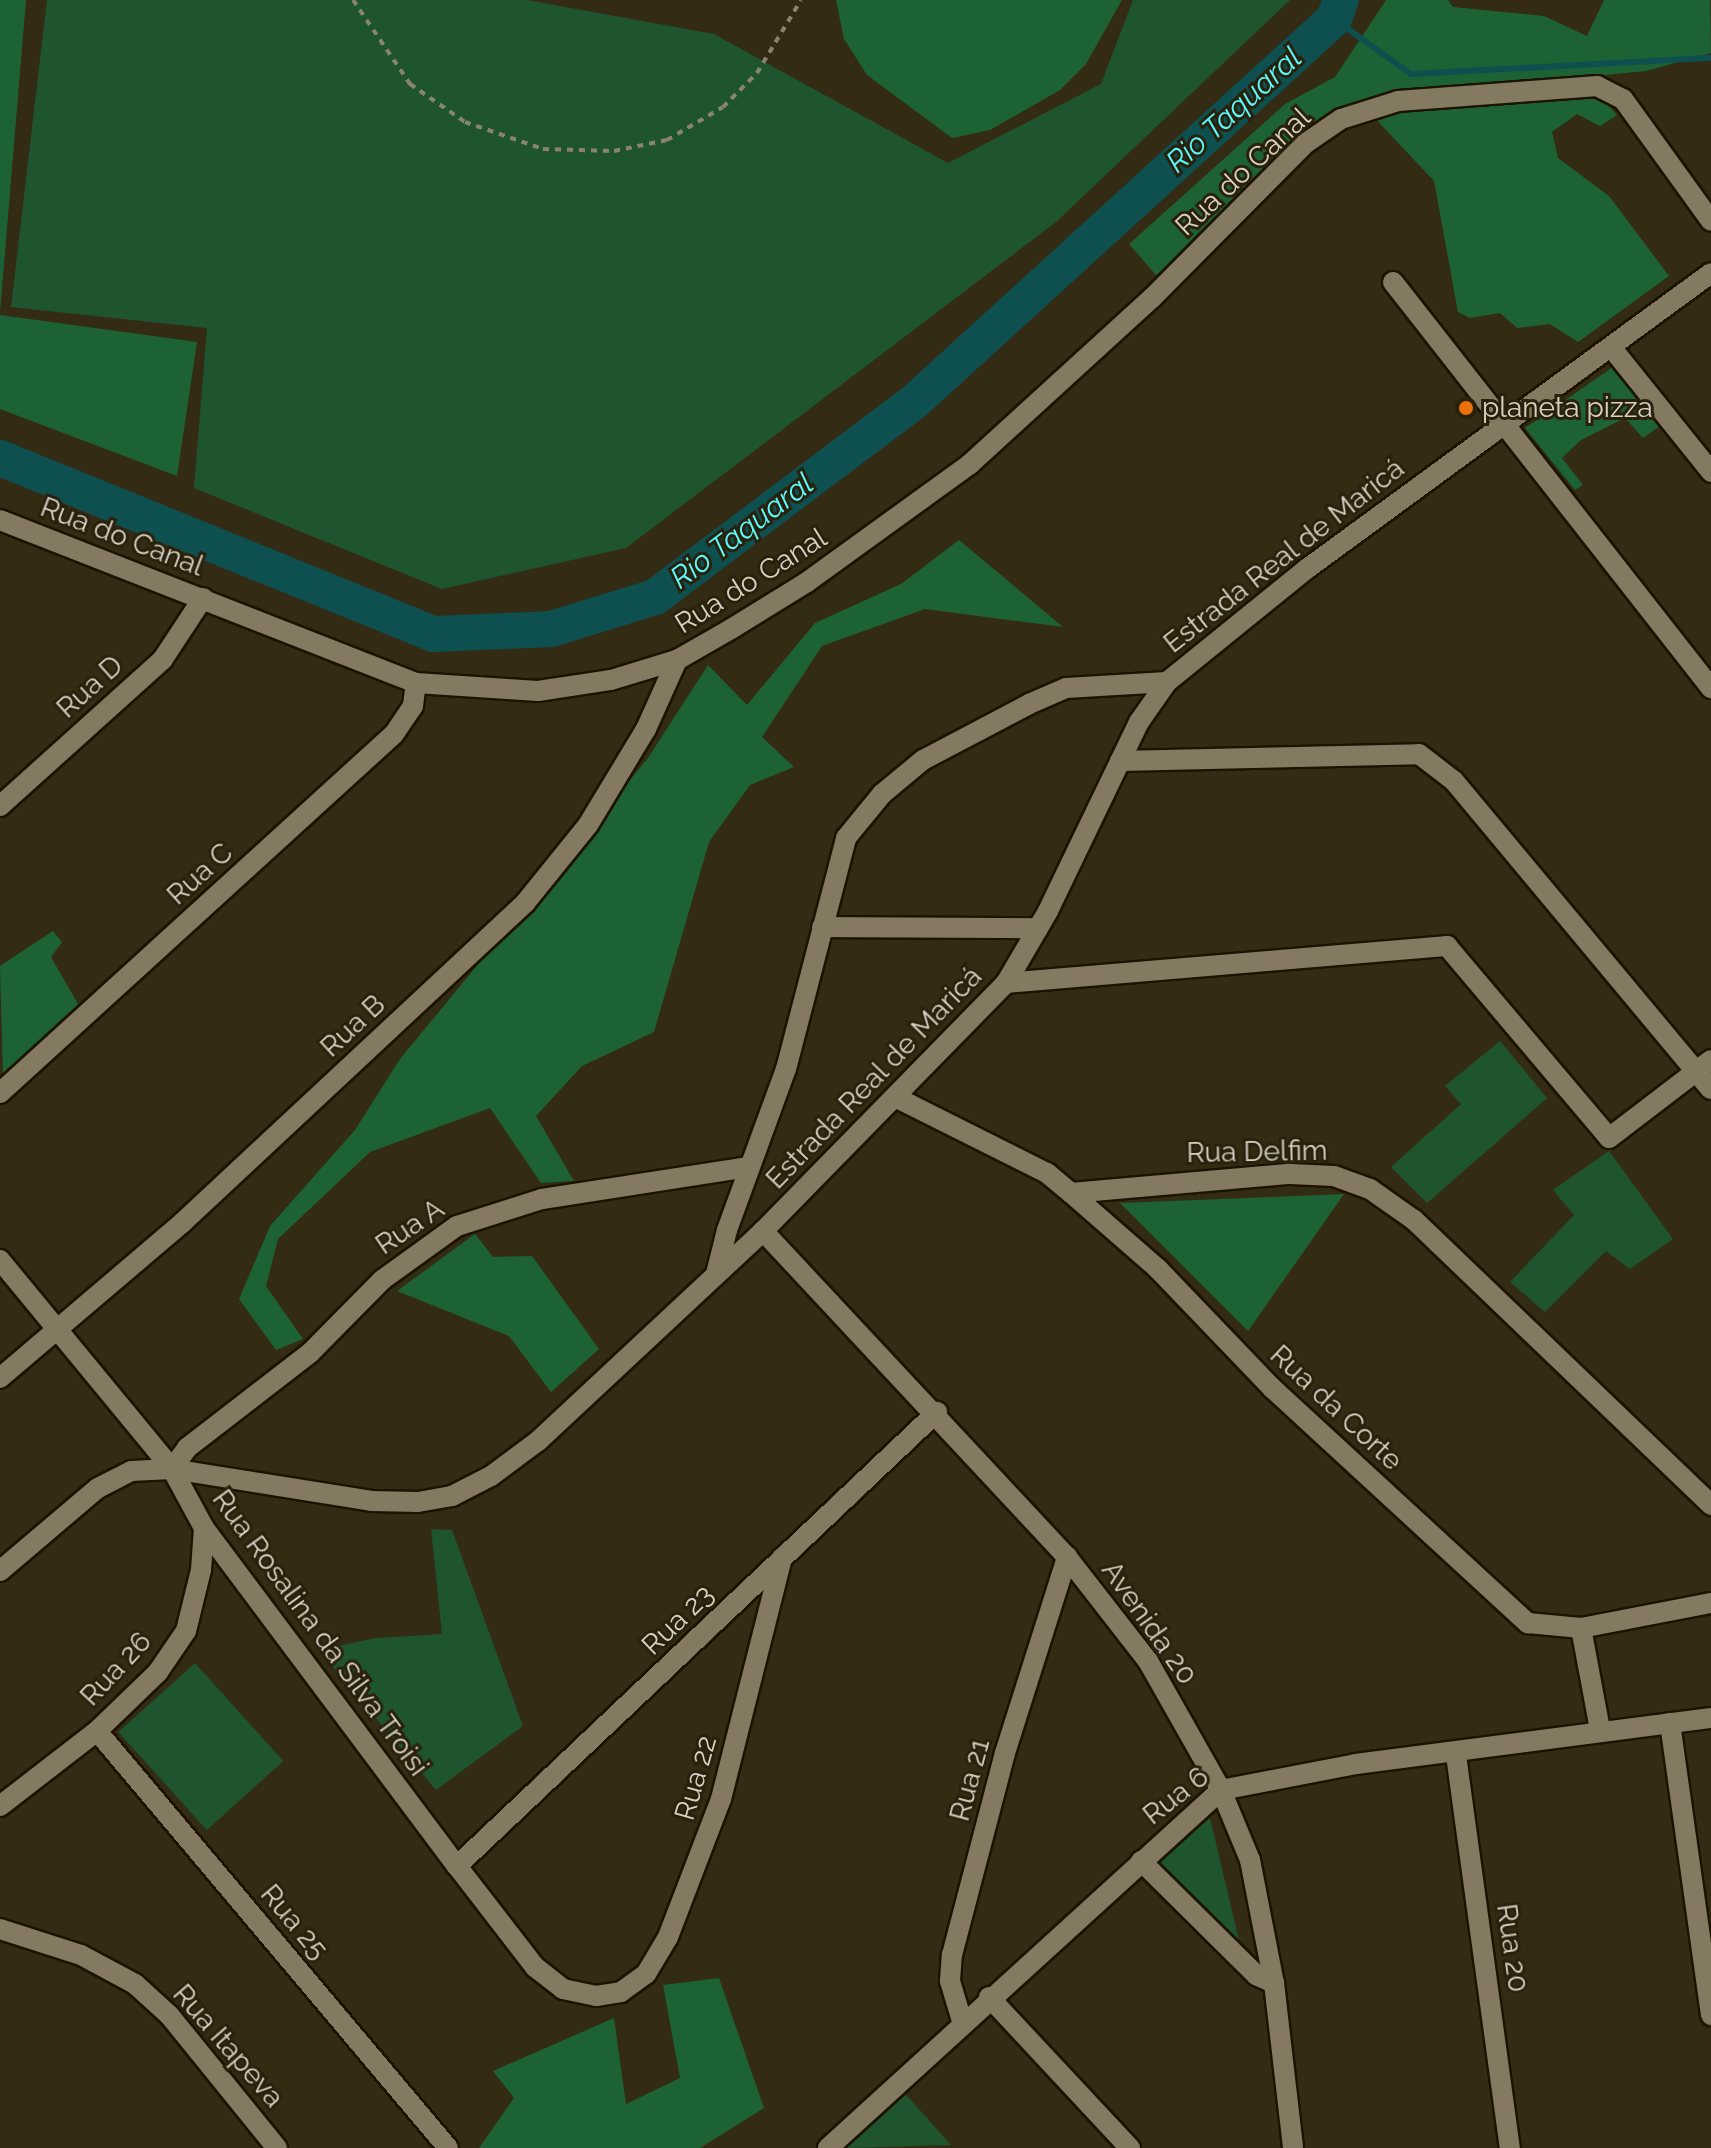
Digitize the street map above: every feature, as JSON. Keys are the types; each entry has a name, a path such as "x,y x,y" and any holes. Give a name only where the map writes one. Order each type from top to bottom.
{"street":[{"name":"Rua do Canal","path":"0,520 416,683 538,691 611,680 677,660 807,582 970,464 1152,298 1306,143 1341,119 1398,101 1597,86 1623,99 1711,221"},
{"name":"Estrada Real de Maricá","path":"0,1571 98,1488 131,1471 172,1469 371,1501 452,1496 491,1476 538,1441 763,1231 1006,983 1038,928 1120,761 1167,682 1208,645 1711,273"},
{"path":"1393,282 1502,426 1711,688"},
{"path":"1611,347 1711,472"},
{"name":"Rua D","path":"0,806 163,659 203,598"},
{"name":"Rua B","path":"0,1378 183,1222 525,903 588,825 646,729 677,660"},
{"path":"716,1274 748,1167 786,1069 846,838 882,794 923,760 1066,688 1167,682"},
{"name":"Rua C","path":"0,1093 394,734 413,706 416,683"},
{"path":"1120,761 1392,751 1419,754 1454,781 1704,1066 1711,1089"},
{"path":"822,927 1038,928"},
{"path":"1006,983 1447,946 1609,1138 1704,1066"},
{"path":"895,1097 1009,1152 1071,1193"},
{"name":"Rua A","path":"172,1469 187,1448 310,1353 382,1280 457,1226 542,1199 748,1167"},
{"name":"Rua Delfim","path":"1071,1193 1290,1174 1334,1176 1370,1189 1414,1220 1711,1505"},
{"name":"Rua da Corte","path":"1071,1193 1158,1269 1272,1388 1503,1604 1528,1623 1581,1628 1711,1603"},
{"name":"Avenida 20","path":"763,1231 937,1412 1067,1557 1148,1661 1221,1790 1250,1860 1274,1983 1293,2148"},
{"name":"Rua Rosalina da Silva Troisi","path":"0,1260 172,1469 204,1528 535,1967 563,1989 596,1996 621,1992"},
{"name":"Rua 23","path":"457,1866 937,1412"},
{"name":"Rua 26","path":"0,1806 97,1731 158,1672 186,1631 201,1570 204,1528"},
{"name":"Rua 21","path":"962,2021 950,1981 952,1955 1005,1753 1067,1557"},
{"name":"Rua 22","path":"621,1992 646,1974 689,1890 721,1799 782,1558"},
{"path":"1581,1628 1600,1730"},
{"name":"Rua 6","path":"831,2147 962,2021 1221,1790 1356,1764 1456,1755 1600,1730 1711,1718"},
{"path":"1670,1723 1711,2015"},
{"name":"Rua 25","path":"97,1731 448,2148"},
{"name":"Rua 20","path":"1456,1755 1510,2148"},
{"path":"1141,1861 1256,1975 1274,1983"},
{"name":"Rua Itapeva","path":"0,1929 81,1955 135,1984 170,2016 277,2148"},
{"path":"989,1997 1130,2148"}],"path":[{"path":"353,0 410,84 465,122 543,149 614,151 667,140 723,107 757,73 801,0"}],"green space":[{"path":"0,0 26,0 0,312"},
{"path":"47,0 527,0 714,34 948,163 1101,84 1133,0 1290,0 1056,222 626,548 442,589 194,488 207,328 11,307"},
{"path":"836,0 1122,0 1086,64 1060,90 990,130 952,138 867,75 844,39"},
{"path":"1386,0 1448,0 1453,7 1544,16 1587,36 1604,0 1710,0 1711,53 1646,71 1384,96 1319,123 1170,271 1156,275 1129,244 1285,104 1335,77"},
{"path":"1581,94 1604,101 1617,115 1600,126 1577,114 1552,132 1558,158 1609,196 1669,276 1578,342 1550,324 1517,328 1500,313 1470,318 1458,312 1434,181 1372,115 1443,103"},
{"path":"0,315 197,342 177,476 0,409"},
{"path":"1613,367 1660,426 1643,438 1625,418 1581,440 1562,458 1583,485 1575,490 1525,428"},
{"path":"959,540 1063,627 925,609 822,646 762,737 794,767 750,785 709,842 654,1032 582,1066 536,1116 574,1181 541,1183 490,1108 370,1152 278,1239 266,1286 303,1339 276,1350 239,1299 270,1226 355,1130 400,1059 648,758 708,665 747,705 815,623 901,584"},
{"path":"53,931 62,942 51,957 82,1011 3,1078 0,966"},
{"path":"1500,1041 1547,1098 1427,1203 1391,1167 1461,1104 1445,1086"},
{"path":"1609,1151 1673,1239 1630,1269 1606,1251 1545,1312 1510,1282 1574,1215 1553,1190"},
{"path":"1344,1194 1248,1331 1120,1203"},
{"path":"475,1234 493,1257 532,1256 599,1349 551,1392 509,1336 397,1291"},
{"path":"431,1529 452,1530 523,1726 436,1790 319,1650 376,1638 442,1634"},
{"path":"195,1663 283,1761 207,1830 118,1732"},
{"path":"1210,1818 1241,1949 1157,1862"},
{"path":"719,1978 764,2108 700,2148 479,2148 514,2098 493,2071 614,2018 626,2104 680,2078 663,1985"},
{"path":"901,2089 951,2145 845,2146"}],"waterway":[{"name":"Rio Taquaral","path":"0,458 434,634 551,629 655,597 915,401 1334,19 1341,0"},
{"path":"1334,19 1411,74 1711,58"}],"place":[{"name":"planeta pizza","path":"1466,408"}]}
